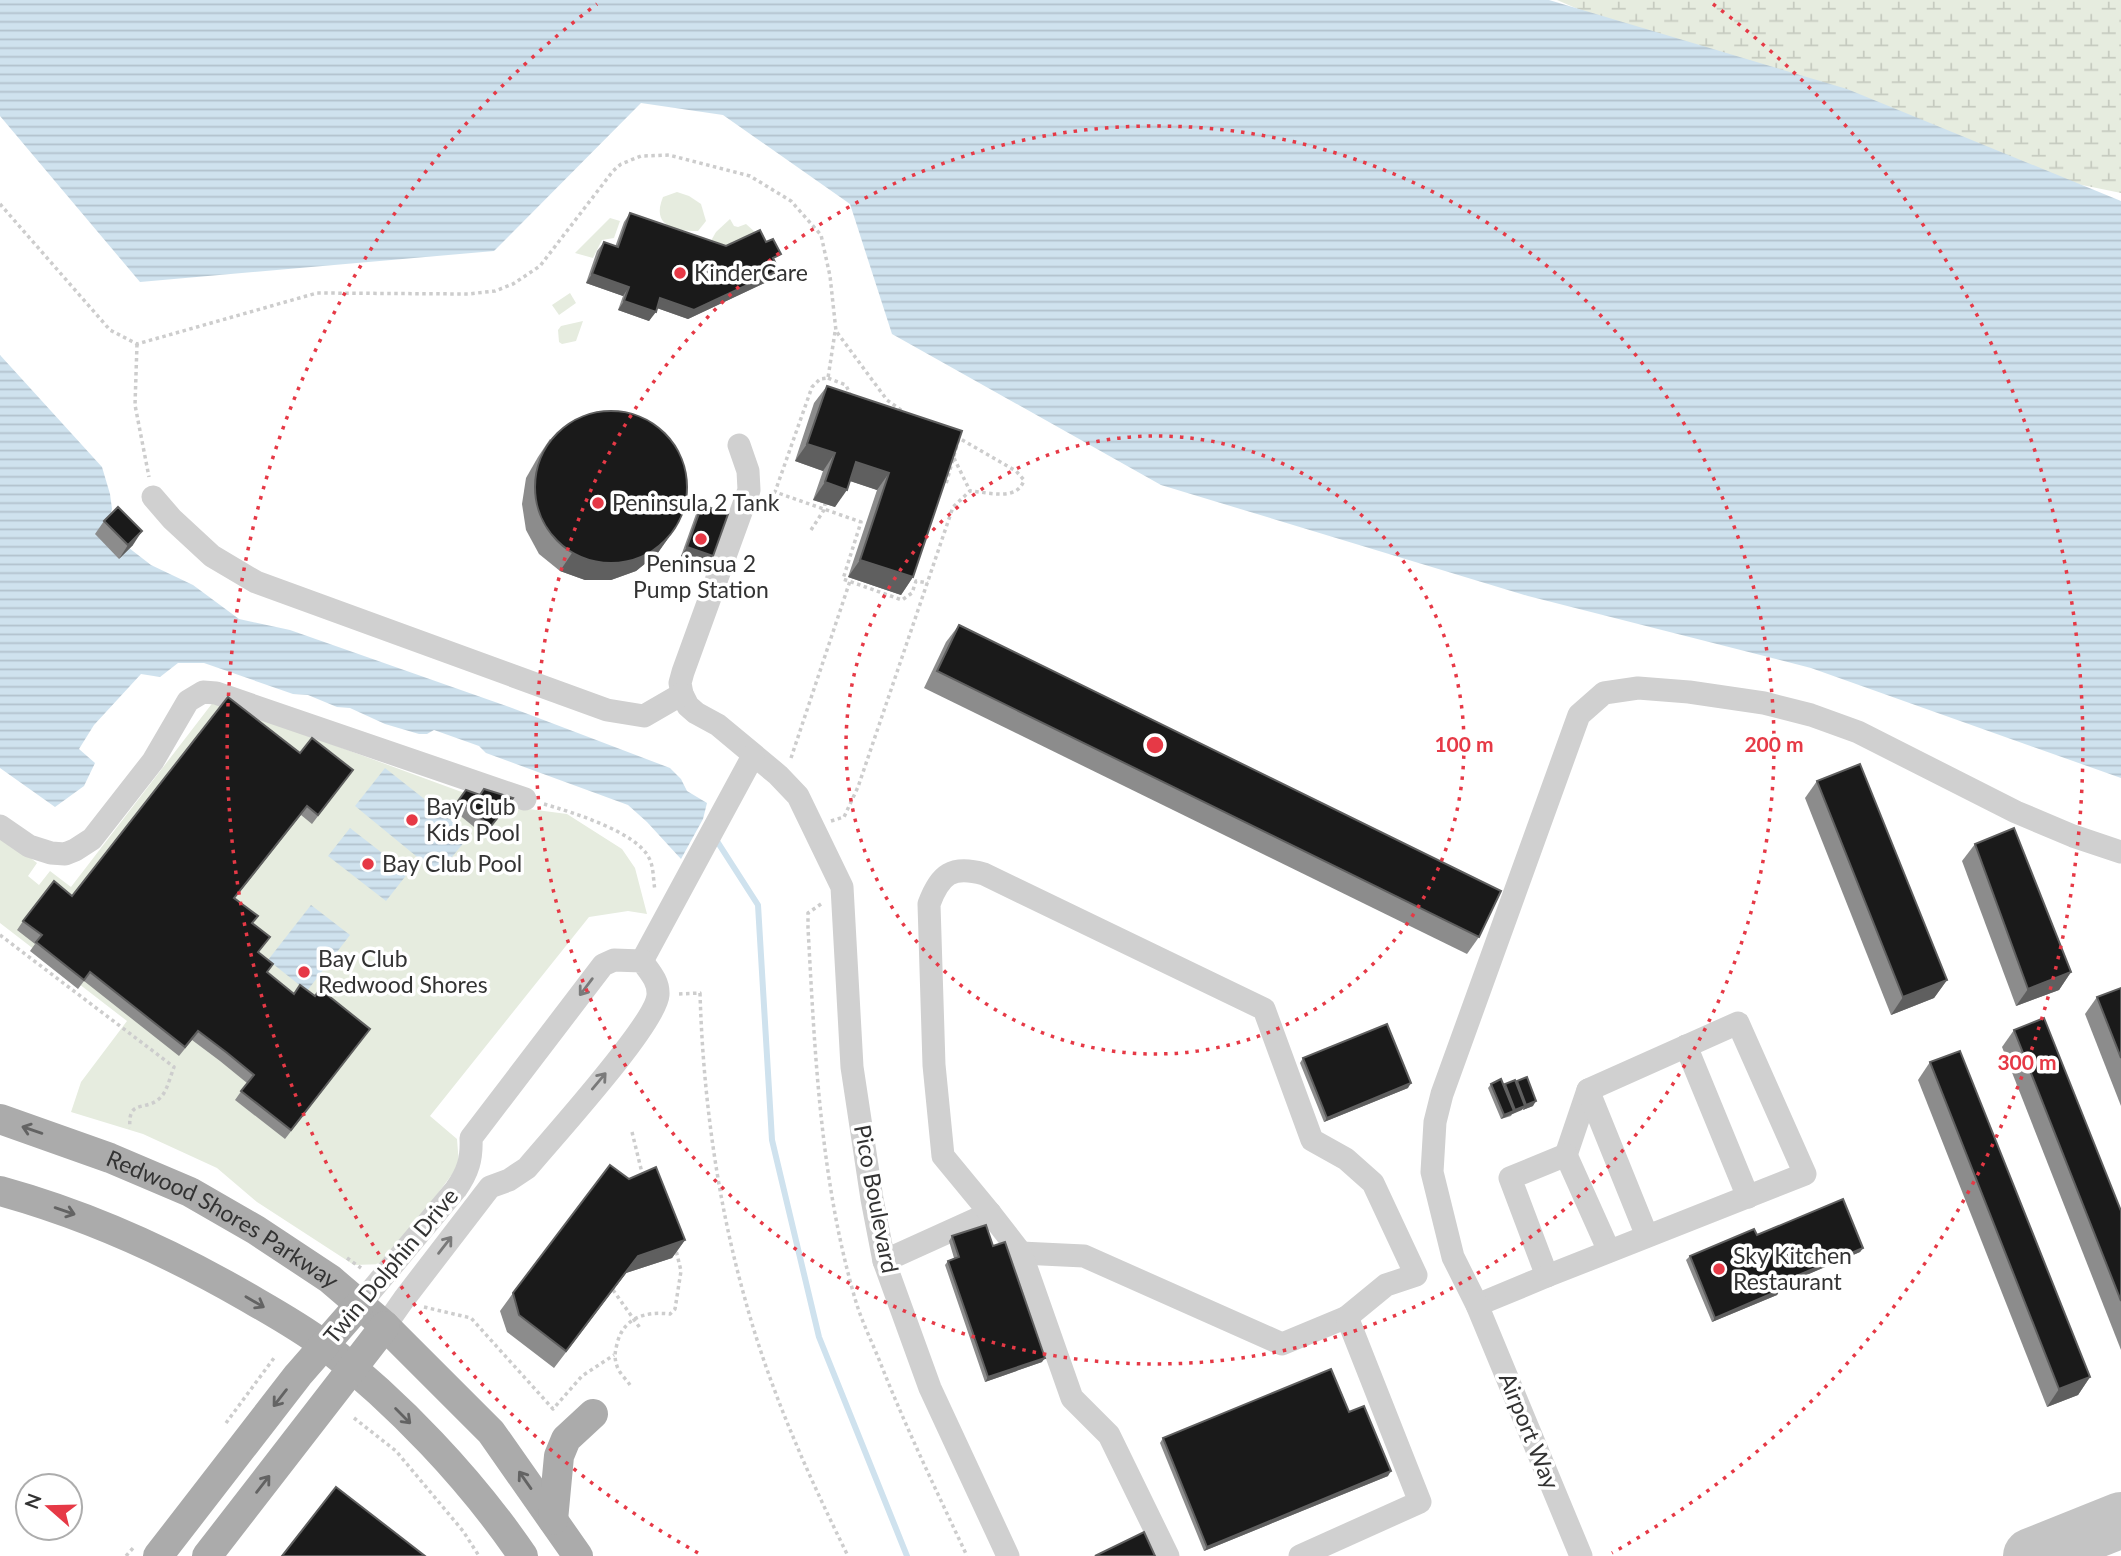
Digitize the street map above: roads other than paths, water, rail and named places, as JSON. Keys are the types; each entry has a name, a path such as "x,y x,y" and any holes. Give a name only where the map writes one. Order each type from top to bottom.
{"main road":[{"name":"Redwood Shores Parkway","path":"0,1119 110,1158 190,1192 256,1230 330,1279 385,1326 491,1432 578,1556"},
{"path":"0,1191 92,1221 158,1249 297,1326 324,1345 384,1396 460,1474 500,1522 523,1556"},
{"name":"Twin Dolphin Drive","path":"158,1556 298,1375 360,1304"},
{"name":"Twin Dolphin Drive","path":"207,1556 385,1326"},
{"path":"553,1520 559,1456 566,1439 593,1414"}],"street":[{"path":"153,497 172,519 212,556 256,582 607,710 644,716 682,694 680,683 749,490 748,471 739,445"},
{"name":"Airport Way","path":"1581,1556 1477,1305 1452,1257 1432,1172 1435,1122 1442,1094 1570,736 1580,715 1604,693 1618,689 1689,692 1764,703 1811,715 1858,732 2016,812 2073,836 2121,852"},
{"path":"0,826 29,846 51,853 65,854 92,839 153,761 188,701 203,692 216,693 524,799"},
{"name":"Pico Boulevard","path":"682,694 688,706 718,725 778,775 798,796 842,887 852,1067 884,1261 930,1388 1008,1556"},
{"path":"642,961 753,756"},
{"path":"1021,1253 1084,1256 1282,1344 1347,1317 1386,1285 1416,1275 1373,1183 1346,1159 1312,1140 1264,1009 984,874 967,869 950,872 936,885 929,904 934,1065 943,1156 1021,1253 1072,1398 1109,1435 1168,1556"},
{"name":"Twin Dolphin Drive","path":"360,1304 456,1189 472,1158 471,1138 603,965 614,960 642,961 657,983 658,995 654,1008 616,1061 527,1168 509,1180 490,1187 385,1326"},
{"path":"1477,1305 1805,1174 1738,1023 1588,1090 1566,1155 1609,1251"},
{"path":"1686,1046 1748,1197"},
{"path":"1588,1090 1647,1236"},
{"path":"1547,1276 1510,1178 1566,1155"},
{"path":"884,1261 990,1213"},
{"path":"1300,1556 1420,1502 1347,1317"}],"water":[{"path":"0,0 1549,0 1847,89 2121,201 2121,778 1811,668 1528,596 1161,485 892,334 850,204 723,115 641,103 494,251 140,282 0,116"},
{"path":"0,355 102,467 110,494 112,509 109,520 118,558 129,548 151,565 193,585 239,619 290,630 512,708 670,768 681,779 687,791 707,803 703,819 681,859 628,805 486,753 479,746 434,730 419,734 385,724 350,708 337,707 308,695 293,694 204,663 178,663 160,677 141,674 94,725 79,749 95,763 84,786 55,807 0,768"},
{"name":"Bay Club Kids Pool","path":"385,768 470,835 438,874 355,806"},
{"name":"Bay Club Pool","path":"350,828 408,873 386,901 328,856"},
{"path":"311,905 350,935 307,991 268,960"}],"waterway":[{"path":"715,838 758,905 772,1140 819,1337 907,1556"}],"place":[{"name":"KinderCare","path":"680,273"},
{"name":"Peninsula 2 Tank","path":"598,503"},
{"name":"Peninsua 2 Pump Station","path":"701,539"},
{"name":"Bay Club Kids Pool","path":"412,820"},
{"name":"Bay Club Pool","path":"368,864"},
{"name":"Bay Club Redwood Shores","path":"304,972"},
{"name":"Sky Kitchen Restaurant","path":"1719,1269"}]}
